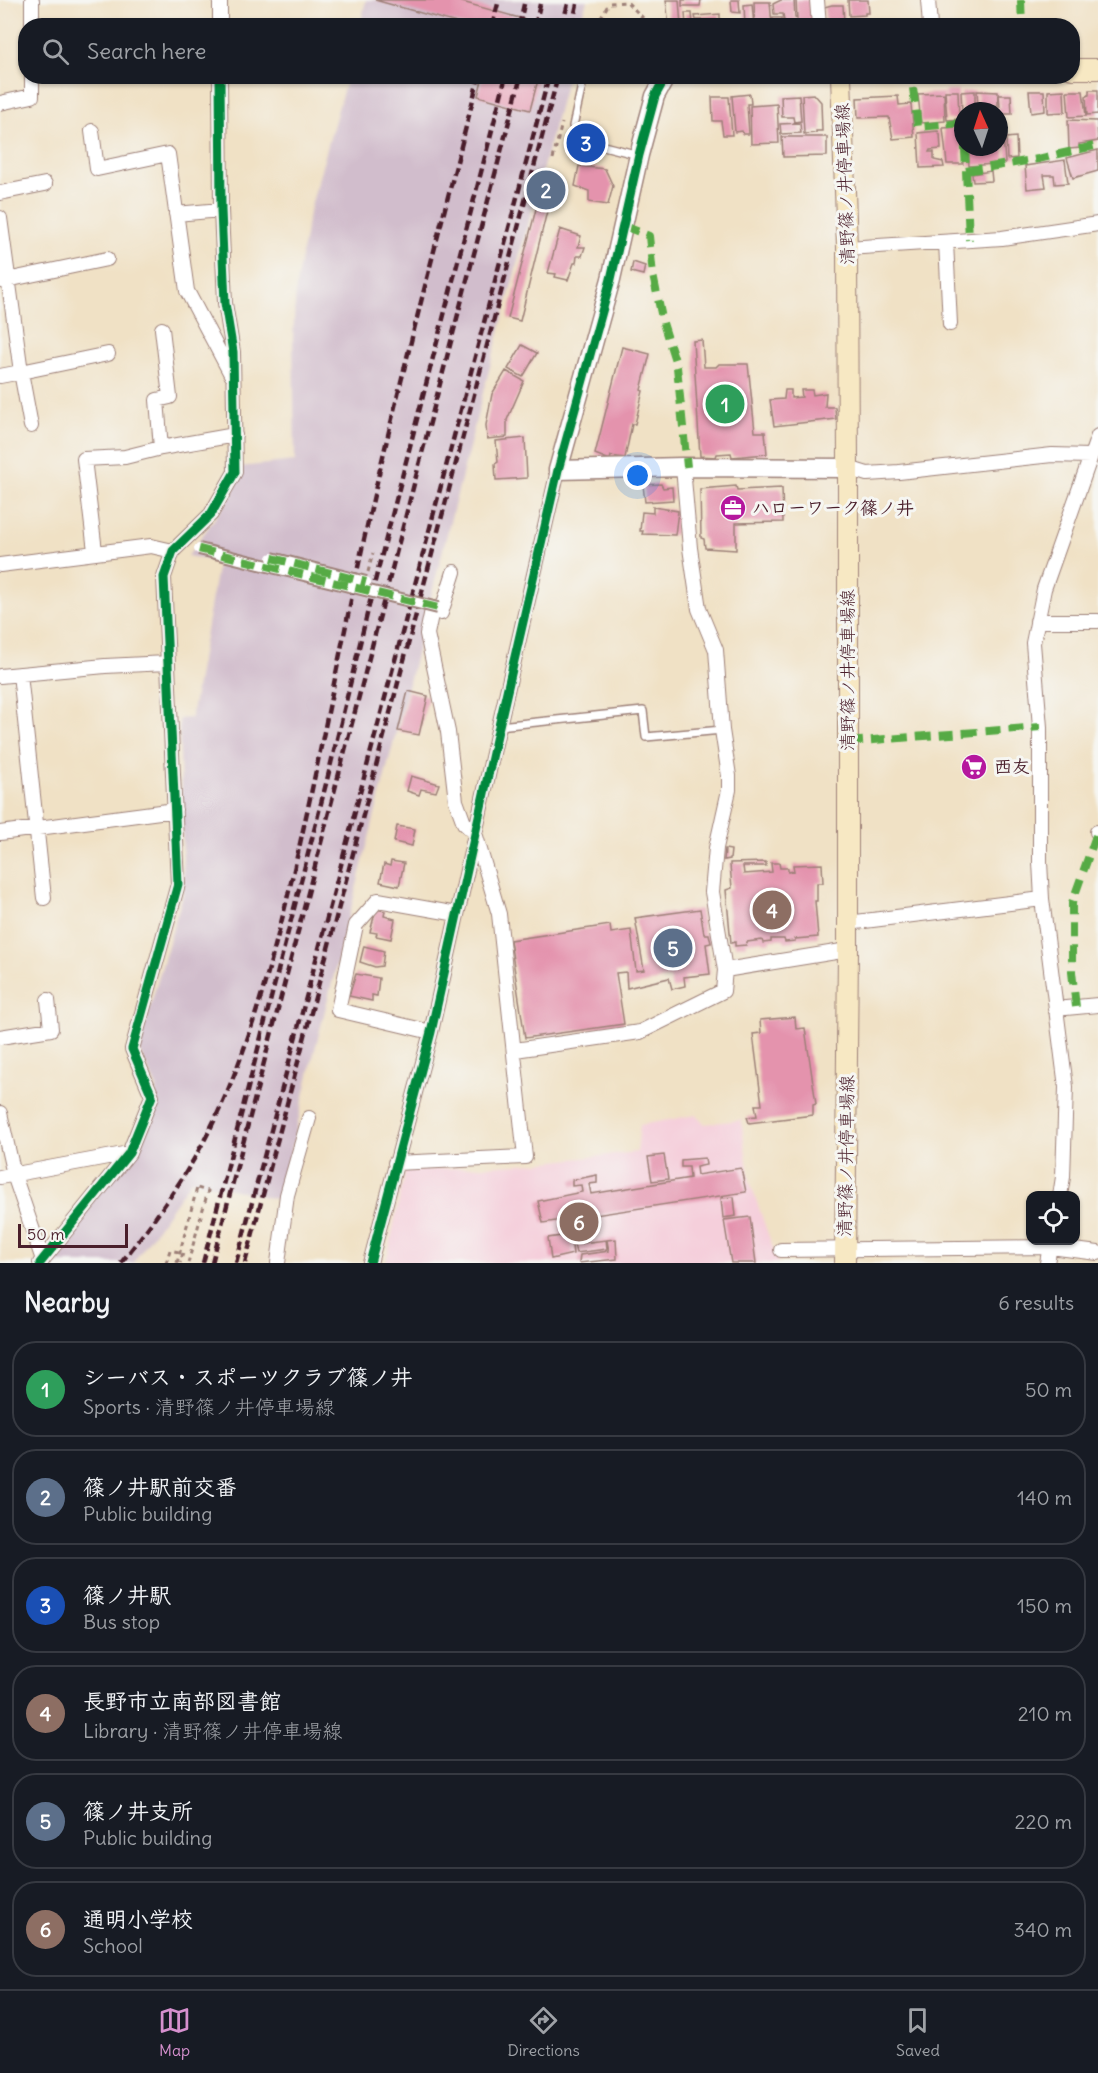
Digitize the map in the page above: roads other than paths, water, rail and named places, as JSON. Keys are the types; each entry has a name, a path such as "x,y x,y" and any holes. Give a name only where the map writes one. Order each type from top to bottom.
{"main road":[{"path":"1080,69 1098,69"},
{"name":"清野篠ノ井停車場線","path":"841,84 847,248 848,468 848,950 845,1256"}],"street":[{"path":"32,0 32,18"},
{"path":"220,0 220,18"},
{"path":"817,0 818,18"},
{"path":"928,0 929,18"},
{"path":"0,104 32,96 32,84"},
{"path":"0,1113 7,1176 41,1261 129,1153 152,1096 132,1049 178,884 164,577 173,551 211,514 235,471 233,352 225,303 221,210 220,84"},
{"path":"370,1263 431,1032 558,470 611,279 639,155 655,96 662,84"},
{"path":"92,131 97,169 168,154 187,291 232,378"},
{"path":"0,193 45,184"},
{"path":"176,214 221,210"},
{"path":"0,218 4,280 31,426"},
{"path":"847,248 1002,238 1098,224"},
{"path":"946,242 950,324"},
{"path":"4,280 107,259"},
{"path":"161,448 157,400 170,397 162,329"},
{"path":"0,376 108,354"},
{"path":"95,551 84,459 125,457 235,435"},
{"path":"1061,1191 1066,1087 1042,899 1040,727 1033,642 1044,589 1098,436"},
{"path":"558,470 683,467 848,468 867,474 1052,455 1090,456"},
{"path":"515,1050 640,1032 723,991 725,970 712,892 716,848 729,790 729,776 722,730 716,650 699,609 690,548 683,467"},
{"path":"0,565 95,551 151,546 173,551"},
{"path":"199,549 438,608"},
{"path":"272,558 366,582"},
{"path":"395,1163 525,1157 499,914 475,833 464,823 456,801 447,732 427,634 432,610 441,613 453,572"},
{"path":"1037,621 1098,621"},
{"path":"0,676 105,666 167,663"},
{"path":"20,674 44,898"},
{"path":"0,833 175,810"},
{"path":"848,923 1042,899"},
{"path":"431,1032 338,1010 356,926 378,900 457,914"},
{"path":"725,970 848,950"},
{"path":"0,1037 51,1029 48,1000"},
{"path":"1055,1009 1098,1005"},
{"path":"278,1263 287,1195 309,1118"},
{"path":"7,1176 129,1153"},
{"path":"781,1250 845,1256 1034,1245"},
{"path":"1047,1263 1051,1245"},
{"path":"1056,1245 1098,1253"}],"lane":[{"path":"582,84 573,126 580,140 639,155"},
{"path":"499,726 643,711 646,737 722,730"}],"railway":[{"path":"494,18 499,0"},
{"path":"521,18 525,0"},
{"path":"537,18 541,0"},
{"path":"564,18 569,0"},
{"path":"574,18 578,0"},
{"path":"121,1263 168,1200 208,1133 234,1076 255,1017 298,853 388,437 477,84"},
{"path":"203,1263 327,780 375,581 504,84"},
{"path":"212,1263 519,84"},
{"path":"236,1263 547,84"},
{"path":"245,1263 556,84"}],"place":[{"name":"篠ノ井駅","path":"586,143"},
{"name":"篠ノ井駅前交番","path":"546,190"},
{"name":"シーバス・スポーツクラブ篠ノ井","path":"725,404"},
{"name":"ハローワーク篠ノ井","path":"733,508"},
{"name":"西友","path":"974,767"},
{"name":"長野市立南部図書館","path":"772,910"},
{"name":"篠ノ井支所","path":"673,948"},
{"name":"通明小学校","path":"579,1222"}]}
